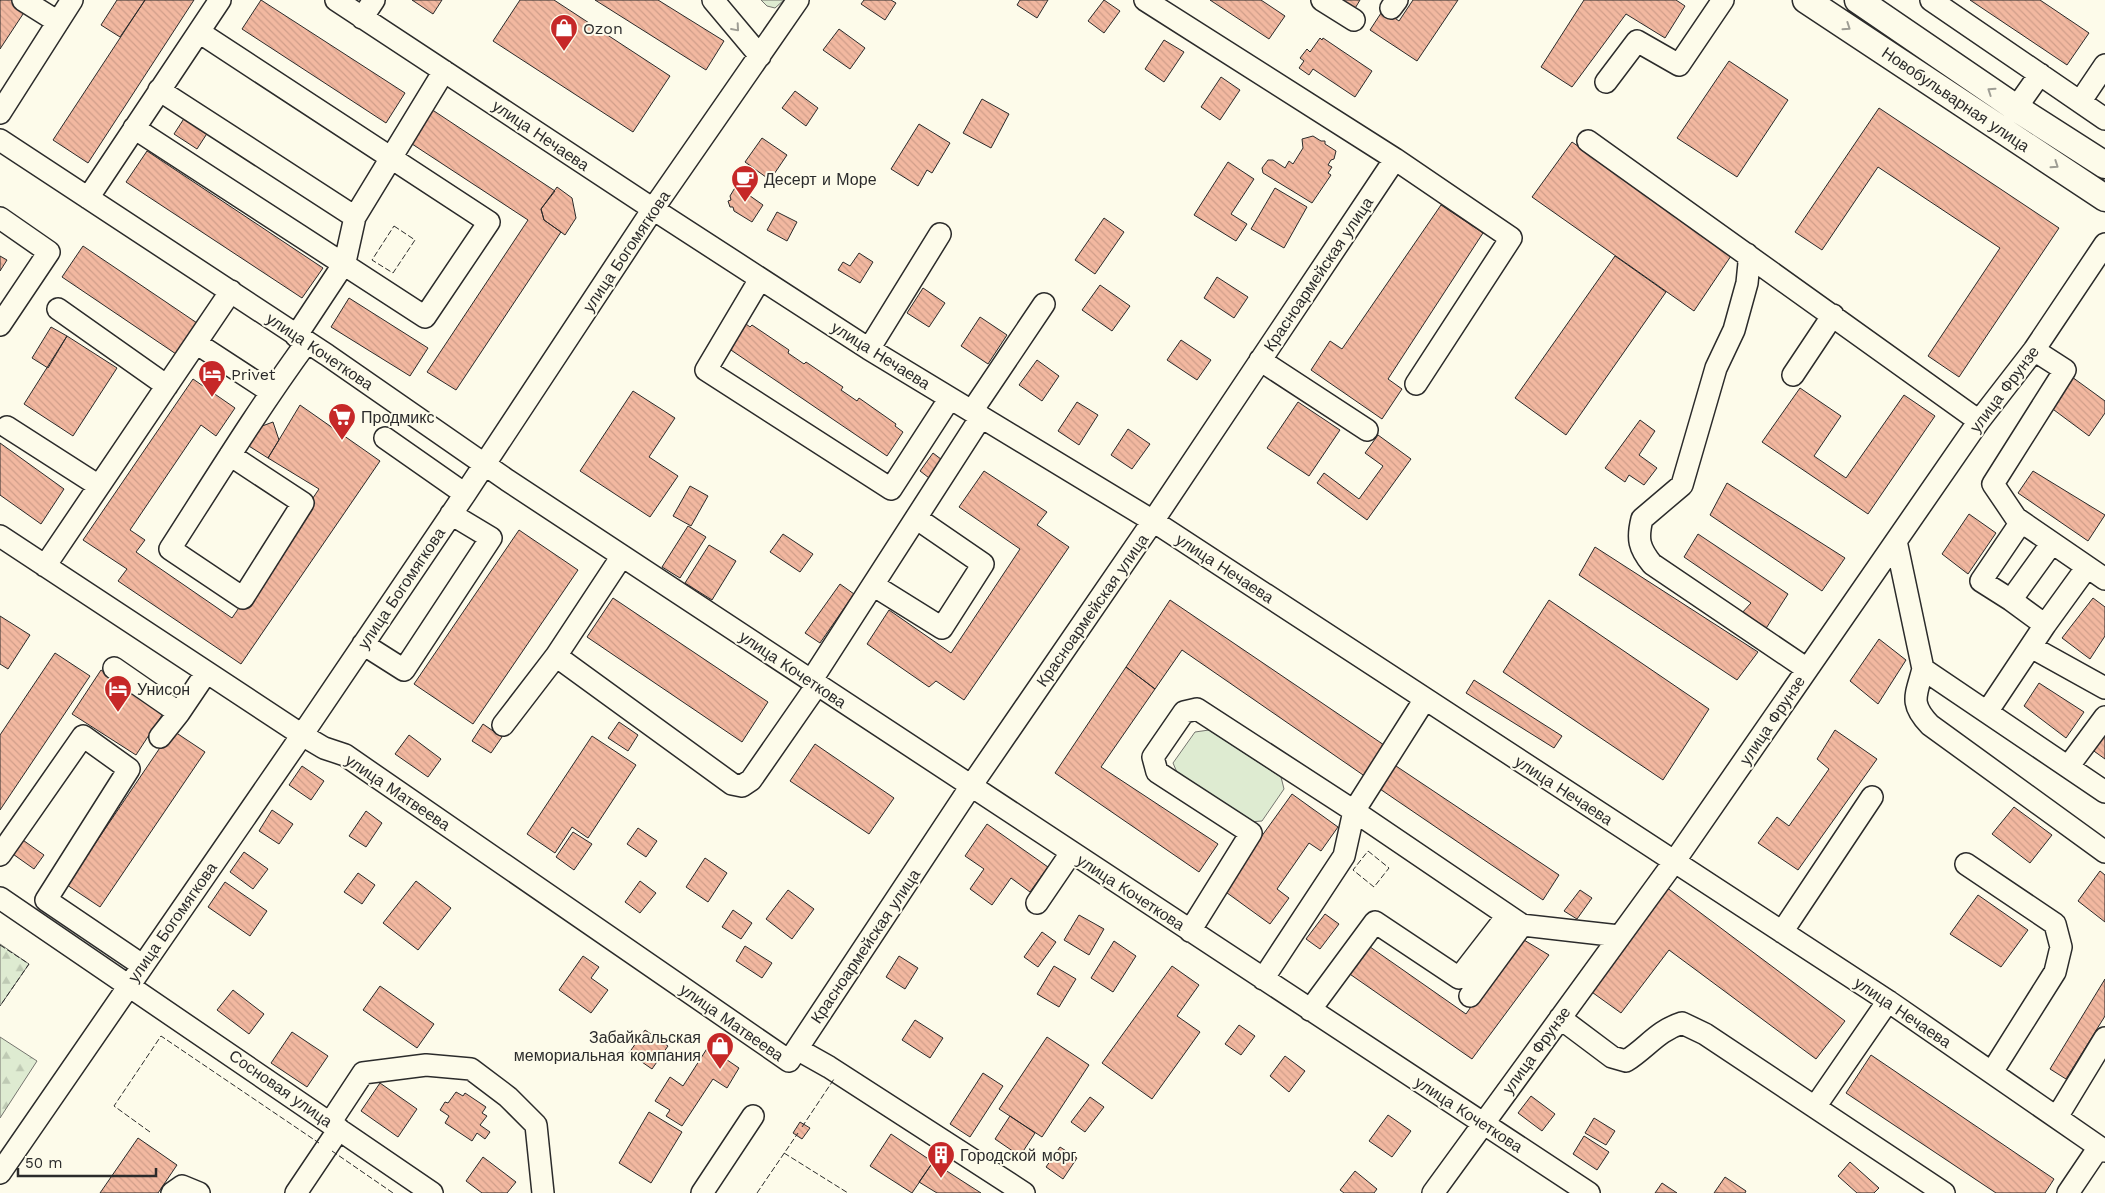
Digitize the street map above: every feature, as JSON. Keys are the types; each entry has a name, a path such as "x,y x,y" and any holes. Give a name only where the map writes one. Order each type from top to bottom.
{"main road":[{"name":"Новобульварная улица","path":"1806,0 2105,198"},
{"name":"Новобульварная улица","path":"1858,0 2016,108 2105,165"}],"street":[{"path":"23,0 58,22"},
{"path":"0,113 72,0"},
{"path":"88,198 220,0"},
{"name":"улица Нечаева","path":"336,0 368,9 444,71 653,210 869,348 1153,521 1888,1001 2102,1149"},
{"path":"713,0 760,56"},
{"name":"улица Богомягкова","path":"0,1173 364,644 653,210 798,0"},
{"path":"1145,0 1395,159 1511,238 1416,384"},
{"path":"1322,0 1354,20"},
{"path":"1606,82 1637,41 1679,65 1724,0"},
{"path":"1931,0 2105,119"},
{"path":"134,128 345,262 425,317 489,222 199,32"},
{"path":"2080,102 2105,66"},
{"path":"230,455 303,502 243,598 170,549 230,455 271,392 345,262 355,217 444,71"},
{"path":"2016,108 2040,74"},
{"path":"159,90 355,217"},
{"name":"улица Кочеткова","path":"0,140 231,291 484,465 1589,1193"},
{"path":"1588,141 1979,421"},
{"name":"Красноармейская улица","path":"793,1055 971,786 1153,521 1395,159"},
{"path":"0,218 50,252 0,326"},
{"path":"869,348 940,234"},
{"name":"улица Фрунзе","path":"1433,1193 1482,1123 1674,862 1979,421 2034,350 2105,244"},
{"path":"1747,254 1749,263 1747,283 1736,320 1716,368 1682,485 1642,519 1638,543 1642,552 1652,564 1807,669"},
{"path":"760,279 706,370 890,489 950,398"},
{"path":"45,566 231,291"},
{"path":"556,656 732,784 742,786 751,780 814,683 916,518 1044,304"},
{"path":"58,309 167,386"},
{"path":"1793,375 1833,315"},
{"path":"196,343 271,392"},
{"path":"2034,350 2065,370 1992,484 2016,518 2105,579"},
{"path":"1260,360 1367,430"},
{"path":"7,427 99,486"},
{"path":"385,438 465,494"},
{"path":"364,644 404,670 491,538 451,514"},
{"path":"873,585 942,628 983,564 916,518"},
{"path":"2021,522 1981,581 2012,600 2045,625"},
{"name":"улица Матвеева","path":"2,541 45,566 302,735 324,748 344,754 793,1055 829,1067 1024,1193"},
{"path":"1896,541 1922,669 1914,701 1917,711 2105,852"},
{"path":"2012,600 2052,543"},
{"path":"503,725 556,656 622,556"},
{"path":"1987,712 2045,625 2087,567"},
{"path":"2030,647 2105,688"},
{"path":"114,668 179,713"},
{"path":"1922,669 2105,792"},
{"path":"160,737 206,673"},
{"path":"1263,979 1344,856 1354,810 1425,700"},
{"path":"1190,931 1251,833 1157,772 1153,757 1184,712 1197,709 1354,810 1522,924"},
{"path":"2068,766 2105,717"},
{"path":"0,855 83,736 129,769 46,900 142,965"},
{"path":"1782,932 1872,797"},
{"path":"1329,812 1354,810"},
{"path":"1036,903 1072,852"},
{"path":"1966,864 2055,924 2061,947 2055,972 1992,1072"},
{"name":"Сосновая улица","path":"0,898 129,984 432,1193"},
{"path":"1310,1010 1375,922 1459,978 1500,925 1522,924 1619,936"},
{"path":"1470,996 1522,924"},
{"path":"1815,1107 1888,1001"},
{"path":"1560,1018 1612,1057 1626,1061 1638,1054 1666,1028 1682,1023 1705,1034 1944,1193"},
{"path":"2057,1117 2105,1038"},
{"path":"296,1193 363,1073 426,1065 471,1068 508,1097 536,1125 543,1193"},
{"path":"702,1193 753,1116"},
{"path":"2068,1193 2102,1149"},
{"path":"172,1193 182,1186 199,1193"}],"green space":[{"path":"761,0 784,0 775,8 767,6"},
{"path":"1209,730 1281,777 1284,789 1262,821 1248,822 1179,777 1173,763 1195,732"},
{"path":"0,944 29,964 0,1006"},
{"path":"0,1037 37,1061 0,1118"}],"building":[{"path":"0,0 15,0 27,8 0,49"},
{"path":"117,0 145,0 120,37 101,25"},
{"path":"145,0 194,0 88,163 53,140"},
{"path":"261,0 405,93 386,123 242,29"},
{"path":"412,0 442,0 433,14"},
{"path":"520,0 554,0 670,76 633,132 493,41"},
{"path":"595,0 658,0 724,41 706,70"},
{"path":"864,0 891,0 896,3 885,20 861,4"},
{"path":"1020,0 1048,0 1037,18 1017,5"},
{"path":"1104,0 1120,11 1104,33 1088,21"},
{"path":"1210,0 1261,0 1285,16 1269,39"},
{"path":"1338,0 1360,0 1354,10"},
{"path":"1413,0 1458,0 1417,61 1370,30 1383,10 1399,21"},
{"path":"1584,0 1676,0 1685,6 1665,38 1626,14 1572,87 1541,67"},
{"path":"1970,0 2040,0 2089,33 2067,65"},
{"path":"839,29 865,48 850,69 823,50"},
{"path":"1320,38 1322,40 1323,38 1372,71 1355,97 1313,69 1309,75 1299,68 1304,61 1300,58 1307,49 1310,52"},
{"path":"1164,40 1184,52 1164,82 1145,69"},
{"path":"1729,61 1788,100 1737,177 1677,138"},
{"path":"1221,77 1240,90 1220,120 1201,107"},
{"path":"795,91 818,108 806,126 782,108"},
{"path":"982,99 1009,114 991,148 963,133"},
{"path":"1879,108 2059,228 1959,377 1928,356 2000,248 1878,167 1822,250 1795,232"},
{"path":"431,109 555,191 541,209 544,220 561,232 456,390 427,372 528,220 409,142"},
{"path":"185,117 208,132 197,149 174,134"},
{"path":"919,124 950,143 932,173 927,170 918,186 891,169"},
{"path":"1313,136 1321,141 1325,141 1325,144 1336,151 1334,159 1328,165 1332,167 1328,173 1331,175 1312,203 1263,173 1262,168 1268,160 1273,160 1285,168 1289,161 1293,164 1303,148 1302,139"},
{"path":"762,138 787,155 770,180 745,162"},
{"path":"1572,142 1733,253 1694,311 1532,197"},
{"path":"147,151 323,268 302,298 126,182"},
{"path":"1228,162 1254,179 1231,214 1247,224 1236,241 1194,215"},
{"name":"Десерт и Море","path":"736,186 763,205 752,222 734,211 733,207 730,207 728,201 731,200 730,196"},
{"path":"557,187 572,198 576,218 565,235 544,220 541,209"},
{"path":"1275,188 1307,207 1284,248 1251,229"},
{"path":"1441,205 1483,233 1388,379 1402,389 1382,419 1311,370 1330,341 1342,349"},
{"path":"777,212 797,222 787,241 767,230"},
{"path":"1104,218 1124,232 1095,274 1075,260"},
{"path":"83,246 200,325 179,356 62,277"},
{"path":"859,253 873,262 860,283 838,270 843,262 850,266"},
{"path":"0,256 7,260 0,271"},
{"path":"1615,256 1666,292 1566,435 1515,398"},
{"path":"1217,277 1248,297 1234,318 1204,298"},
{"path":"1100,285 1130,306 1112,331 1082,310"},
{"path":"923,288 945,303 929,327 907,313"},
{"path":"349,298 428,348 410,376 331,327"},
{"path":"980,317 1007,335 988,364 961,346"},
{"path":"742,321 750,327 752,325 789,350 788,353 804,364 806,362 843,387 841,390 857,401 859,398 896,424 895,426 903,432 887,456 725,346"},
{"path":"51,327 67,336 48,368 32,358"},
{"path":"67,336 117,368 73,436 24,404"},
{"path":"1181,340 1211,360 1197,380 1167,360"},
{"path":"1037,360 1059,376 1042,401 1019,385"},
{"path":"2072,377 2105,401 2105,413 2089,436 2050,407"},
{"path":"193,379 235,408 216,436 201,425 130,530 145,540 136,552 232,618 319,489 268,458 300,405 380,461 241,664 118,581 127,569 83,540"},
{"path":"1800,388 1841,416 1814,456 1846,478 1904,395 1935,416 1868,514 1762,442"},
{"path":"633,391 675,418 649,457 678,476 650,517 580,471"},
{"path":"1077,402 1098,415 1079,445 1058,431"},
{"path":"1298,402 1340,430 1309,476 1267,448"},
{"path":"1640,420 1655,431 1639,455 1657,468 1644,485 1629,475 1625,482 1605,468"},
{"path":"273,422 279,440 268,458 244,443 254,429"},
{"path":"1128,429 1150,444 1132,469 1111,455"},
{"path":"1378,435 1411,459 1367,520 1317,483 1324,473 1359,499 1383,466 1365,453"},
{"path":"0,443 64,489 41,524 0,495"},
{"path":"933,453 946,463 933,481 920,471"},
{"path":"984,471 1047,512 1037,525 1069,547 964,700 936,681 929,687 867,644 889,610 951,653 1020,549 959,507"},
{"path":"2033,471 2105,515 2088,541 2018,493"},
{"path":"1727,483 1845,558 1822,591 1710,515"},
{"path":"690,486 708,496 691,526 673,516"},
{"path":"1969,514 1996,533 1968,574 1942,554"},
{"path":"688,526 706,537 680,578 662,567"},
{"path":"519,530 578,570 473,724 414,684"},
{"path":"783,534 813,554 800,572 770,552"},
{"path":"1698,534 1788,594 1765,630 1741,614 1751,603 1684,557"},
{"path":"709,545 736,561 712,600 685,583"},
{"path":"1595,547 1758,652 1737,680 1579,575"},
{"path":"840,584 854,594 820,643 805,633"},
{"path":"613,598 768,702 742,742 587,637"},
{"path":"2093,598 2105,607 2105,636 2090,659 2062,638"},
{"path":"1170,600 1387,747 1366,777 1182,650 1155,689 1126,667"},
{"path":"1549,600 1709,709 1663,780 1503,672"},
{"path":"0,616 30,635 8,669 0,664"},
{"path":"1879,639 1906,660 1878,704 1850,681"},
{"path":"55,653 90,676 0,810 0,735"},
{"path":"1126,667 1155,689 1101,767 1218,844 1199,872 1055,773"},
{"name":"Унисон","path":"101,670 164,712 136,755 72,714"},
{"path":"1474,680 1562,736 1554,748 1466,693"},
{"path":"2039,683 2084,712 2066,738 2024,706"},
{"path":"619,722 638,735 628,751 608,738"},
{"path":"483,724 502,737 491,753 472,741"},
{"path":"172,730 205,752 100,907 67,885"},
{"path":"1835,730 1877,759 1798,870 1758,843 1777,817 1789,826 1829,769 1817,759"},
{"path":"2105,730 2105,759 2091,749"},
{"path":"409,735 441,759 428,777 395,754"},
{"path":"592,736 636,765 588,838 572,827 555,853 527,834"},
{"path":"815,744 894,798 869,834 790,781"},
{"path":"1393,764 1559,875 1543,900 1377,787"},
{"path":"302,766 324,781 311,800 289,785"},
{"path":"1292,794 1338,827 1321,851 1309,843 1277,889 1289,898 1270,924 1223,890"},
{"path":"2014,807 2052,835 2030,863 1992,834"},
{"path":"272,810 293,824 279,844 259,831"},
{"path":"366,811 382,823 366,847 349,836"},
{"path":"987,824 1048,867 1030,892 1011,878 992,905 970,889 984,869 965,856"},
{"path":"638,828 657,841 646,857 627,844"},
{"path":"573,832 592,844 574,870 556,857"},
{"path":"20,838 44,855 34,869 10,852"},
{"path":"244,852 268,869 253,889 230,872"},
{"path":"705,858 727,873 708,902 686,887"},
{"path":"2100,871 2105,875 2105,922 2078,901"},
{"path":"358,873 375,885 362,904 344,892"},
{"path":"416,881 451,908 418,950 383,923"},
{"path":"640,881 656,893 640,913 625,902"},
{"path":"225,882 267,911 250,936 208,907"},
{"path":"1666,887 1845,1021 1816,1059 1669,950 1621,1013 1589,990"},
{"path":"788,890 814,909 792,939 766,919"},
{"path":"1580,890 1592,898 1577,919 1564,911"},
{"path":"1978,895 2028,930 2001,967 1950,934"},
{"path":"733,910 752,923 741,939 722,927"},
{"path":"1325,914 1339,924 1320,949 1306,939"},
{"path":"1079,915 1104,929 1089,955 1064,940"},
{"path":"1042,932 1056,942 1038,967 1024,957"},
{"path":"1519,937 1549,955 1472,1059 1344,970 1363,942 1466,1014"},
{"path":"1114,941 1136,956 1113,992 1091,978"},
{"path":"745,946 772,963 762,978 736,961"},
{"path":"583,956 599,967 591,978 608,990 591,1013 559,990"},
{"path":"899,956 918,968 905,989 886,977"},
{"path":"1054,966 1076,979 1059,1007 1037,994"},
{"path":"1172,966 1199,985 1177,1016 1200,1032 1152,1099 1102,1063"},
{"path":"2105,979 2105,1016 2066,1079 2050,1069"},
{"path":"380,986 434,1024 417,1048 363,1010"},
{"path":"233,990 264,1014 249,1034 217,1010"},
{"path":"915,1020 943,1038 930,1058 902,1040"},
{"path":"1239,1025 1255,1036 1241,1055 1225,1044"},
{"path":"645,1030 668,1046 652,1069 629,1053"},
{"path":"292,1032 328,1056 307,1087 271,1063"},
{"path":"1047,1037 1089,1065 1042,1137 999,1109"},
{"path":"708,1047 739,1068 727,1088 713,1079 682,1126 666,1116 670,1110 655,1101 670,1077 683,1086"},
{"path":"1871,1055 2054,1179 2045,1193 1996,1193 1846,1093"},
{"path":"1285,1056 1305,1071 1289,1092 1270,1076"},
{"path":"983,1073 1003,1086 970,1137 950,1124"},
{"path":"380,1083 417,1109 398,1137 361,1111"},
{"path":"456,1092 463,1096 465,1093 486,1107 482,1113 487,1116 480,1125 490,1132 485,1139 477,1133 472,1141 445,1123 449,1116 440,1110 445,1102 448,1103"},
{"path":"1531,1096 1555,1114 1542,1131 1518,1113"},
{"path":"1090,1097 1104,1107 1085,1132 1071,1122"},
{"path":"649,1112 682,1132 651,1183 619,1163"},
{"path":"1388,1115 1411,1131 1392,1157 1369,1141"},
{"path":"1010,1116 1035,1133 1020,1156 995,1139"},
{"path":"1594,1118 1615,1131 1606,1145 1585,1133"},
{"path":"800,1122 810,1128 802,1139 793,1133"},
{"path":"891,1134 933,1162 912,1193 870,1166"},
{"path":"1584,1136 1609,1152 1597,1170 1573,1154"},
{"path":"138,1138 177,1165 158,1193 100,1193"},
{"path":"1060,1147 1077,1158 1063,1179 1046,1167"},
{"path":"483,1157 516,1182 507,1193 482,1193 466,1181"},
{"name":"Городской морг","path":"933,1162 981,1193 937,1193 919,1182"},
{"path":"1850,1162 1879,1188 1874,1193 1857,1193 1838,1176"},
{"path":"1355,1171 1377,1189 1374,1193 1344,1193 1340,1190"},
{"path":"1725,1177 1746,1191 1745,1193 1714,1193"},
{"path":"1662,1183 1677,1193 1655,1193"}],"fence":[{"path":"394,226 415,240 393,273 372,260 394,226"},
{"path":"1368,851 1389,868 1374,887 1353,870 1368,851"},
{"path":"0,945 29,964 0,1006"},
{"path":"150,1132 114,1106 161,1036 319,1143"},
{"path":"802,1127 834,1079"},
{"path":"757,1193 798,1133"},
{"path":"332,1151 393,1193"},
{"path":"784,1153 848,1193"}],"place":[{"name":"Ozon","path":"564,52"},
{"name":"Десерт и Море","path":"745,203"},
{"name":"Privet","path":"212,398"},
{"name":"Продмикс","path":"342,441"},
{"name":"Унисон","path":"118,713"},
{"name":"Забайкальская мемориальная компания","path":"720,1070"},
{"name":"Городской морг","path":"941,1179"}]}
